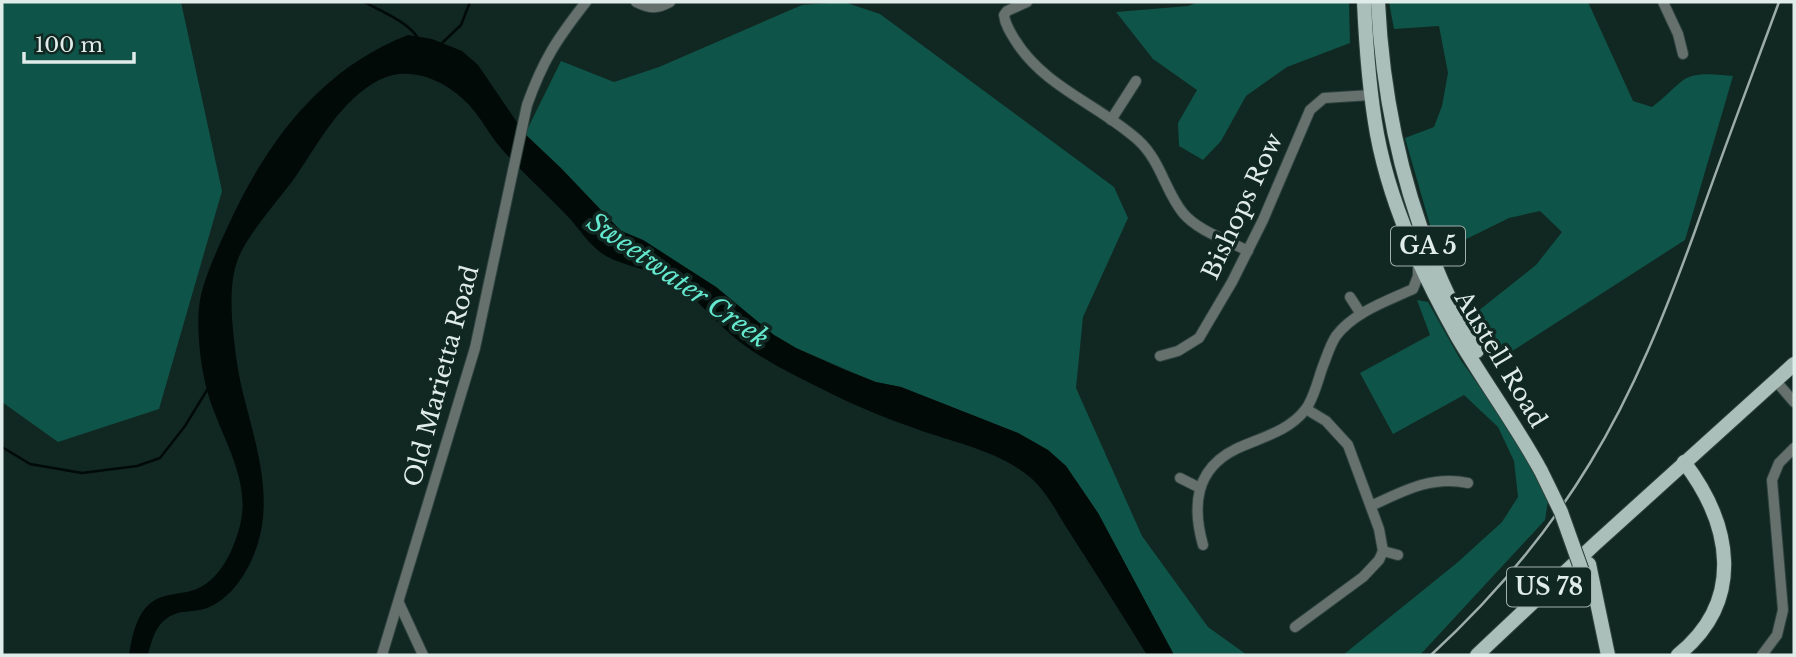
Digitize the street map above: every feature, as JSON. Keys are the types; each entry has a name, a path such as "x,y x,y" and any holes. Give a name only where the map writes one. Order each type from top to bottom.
{"main road":[{"name":"Austell Road","path":"1364,2 1371,95 1389,182 1437,296 1485,383 1545,468"},
{"name":"Austell Road","path":"1378,2 1380,43 1390,116 1398,156 1422,232 1474,347 1570,513 1607,653"},
{"name":"US 78","path":"1477,655 1794,363"},
{"path":"1664,655 1685,641 1703,618 1712,601 1718,571 1715,546 1707,520 1681,466"},
{"path":"1678,655 1700,634 1713,615 1726,571 1714,515 1699,484 1681,466"}],"street":[{"name":"Old Marietta Road","path":"382,655 475,348 527,105 538,72 550,48 586,2"},
{"path":"636,2 656,8 670,2"},
{"path":"1027,2 1004,6 1005,21 1021,50 1050,80 1139,140 1152,155 1183,212 1199,226 1248,251"},
{"path":"1663,2 1678,34 1683,54"},
{"path":"1111,120 1136,81"},
{"name":"Bishops Row","path":"1160,356 1178,351 1199,338 1248,251 1310,110 1324,98 1371,95"},
{"path":"1413,289 1418,276 1419,258"},
{"path":"1203,545 1196,505 1200,488 1220,459 1235,449 1269,436 1306,410 1336,337 1361,314 1413,289 1437,296"},
{"path":"1350,297 1361,314"},
{"path":"1775,380 1794,402"},
{"path":"1295,627 1363,577 1379,560 1383,551 1379,528 1348,444 1326,421 1306,410"},
{"path":"1762,655 1777,635 1783,610 1772,480 1779,463 1794,448"},
{"path":"1180,478 1200,488"},
{"path":"1371,506 1424,482 1442,480 1468,483"},
{"path":"1383,551 1398,555"},
{"path":"399,603 423,655"}],"green space":[{"path":"2,2 181,2 222,191 159,409 58,442 2,402"},
{"path":"844,2 880,14 1114,187 1128,218 1083,317 1076,388 1142,536 1208,627 1247,655 1174,655 1098,513 1066,466 1048,450 1018,433 901,387 875,382 796,348 774,335 716,287 643,240 621,231 525,134 561,61 614,82 659,67 802,5"},
{"path":"1199,2 1349,2 1350,43 1287,67 1246,96 1221,141 1203,160 1179,146 1178,123 1197,90 1153,59 1116,12 1188,6"},
{"path":"1389,2 1588,2 1633,101 1652,107 1687,78 1707,74 1733,76 1685,240 1492,364 1468,319 1536,265 1562,232 1540,211 1509,218 1438,253 1405,138 1434,127 1442,106 1448,73 1439,26 1394,29"},
{"path":"1417,300 1428,302 1460,359 1513,434 1548,501 1545,520 1420,655 1343,655 1458,562 1502,522 1518,497 1514,461 1498,427 1464,395 1393,434 1360,373 1430,335"}],"water":[{"name":"Sweetwater Creek","path":"408,35 432,39 462,51 478,65 525,134 621,231 643,240 716,287 774,335 845,370 876,382 901,387 1018,433 1048,450 1066,466 1098,513 1174,655 1147,655 1043,490 1018,468 975,448 871,412 760,356 731,335 689,294 670,280 614,260 587,240 571,220 508,157 474,111 451,89 428,78 403,74 391,75 365,88 342,110 256,228 236,266 232,296 235,346 239,375 261,468 264,505 258,543 250,563 239,582 225,597 207,608 174,614 167,618 158,628 148,655 129,655 134,632 149,604 168,595 191,591 210,580 225,563 241,521 243,504 237,470 207,390 199,343 201,295 220,243 260,166 299,112 322,88 348,68"}],"waterway":[{"path":"364,2 401,22 418,38"},
{"path":"441,44 461,25 470,2"},
{"path":"2,447 30,464 82,473 137,466 160,458 185,426 207,390"}],"railway":[{"path":"1431,655 1476,611 1537,540 1590,463 1621,408 1673,291 1779,2"}]}
